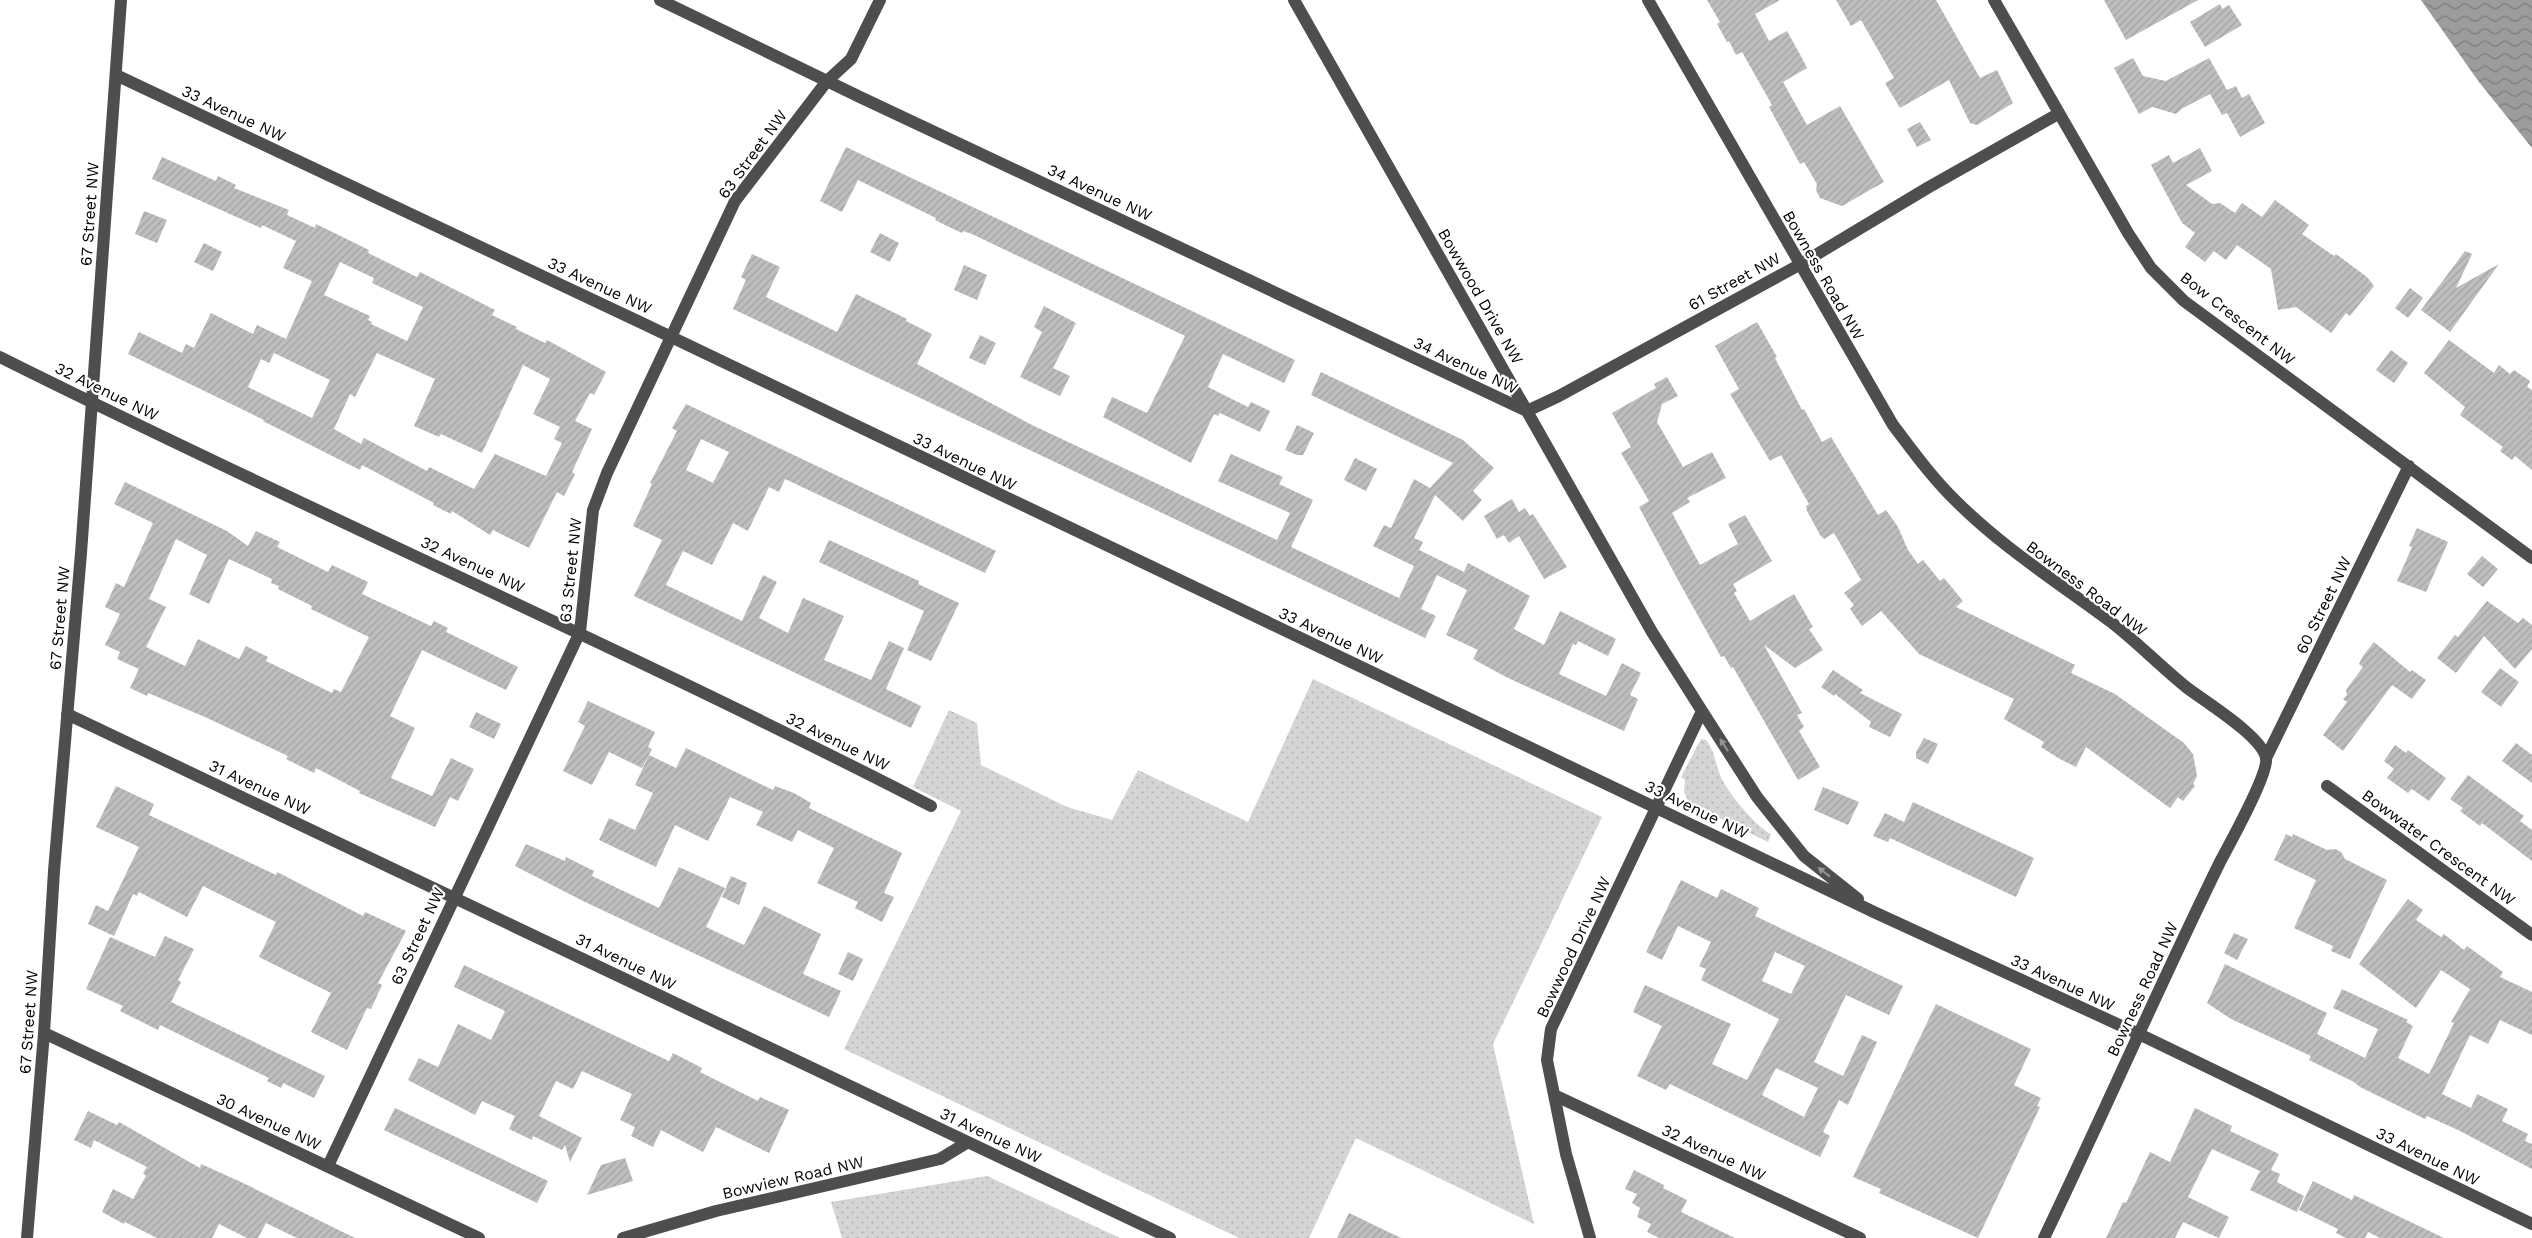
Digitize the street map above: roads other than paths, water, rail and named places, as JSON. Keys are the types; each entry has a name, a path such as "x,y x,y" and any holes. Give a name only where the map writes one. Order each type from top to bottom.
{"street":[{"name":"67 Street NW","path":"27,1238 44,1033 54,871 92,402 121,0"},
{"name":"34 Avenue NW","path":"660,0 827,82 1527,411"},
{"name":"63 Street NW","path":"328,1166 453,896 520,762 580,632 593,510 607,473 735,201 827,82 851,59 880,0"},
{"name":"Bowness Road NW","path":"1648,0 1893,425 1931,474 1956,502 2008,548 2114,624 2180,682 2256,741 2266,758 2265,769 2257,787 2044,1238"},
{"name":"Bow Crescent NW","path":"1994,0 2128,233 2151,268 2170,288 2212,322 2532,558"},
{"name":"Bowwood Drive NW","path":"1299,2 1652,632 1702,711 1757,797 1804,856 1876,913"},
{"name":"33 Avenue NW","path":"116,75 671,337 1876,913 2139,1034 2532,1224"},
{"name":"61 Street NW","path":"1527,411 1559,396 1799,264 2058,114"},
{"name":"32 Avenue NW","path":"0,357 580,632 931,806"},
{"name":"60 Street NW","path":"2266,758 2409,466"},
{"name":"Bowwood Drive NW","path":"1590,1238 1566,1154 1546,1060 1551,1029 1702,711"},
{"name":"31 Avenue NW","path":"68,714 1170,1238"},
{"name":"Bowwater Crescent NW","path":"2327,786 2532,935"},
{"name":"30 Avenue NW","path":"44,1033 479,1238"},
{"name":"32 Avenue NW","path":"1554,1095 1860,1238"},
{"name":"Bowview Road NW","path":"623,1238 664,1233 716,1211 940,1159 968,1142"}],"water":[{"path":"2421,0 2532,0 2532,148 2479,82"}]}
